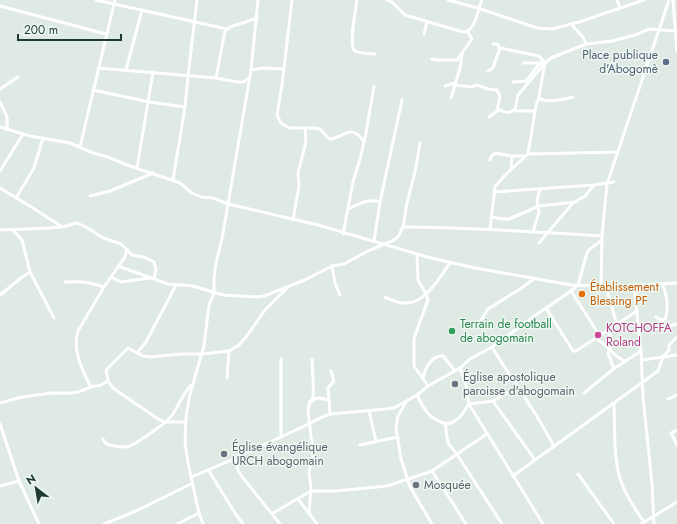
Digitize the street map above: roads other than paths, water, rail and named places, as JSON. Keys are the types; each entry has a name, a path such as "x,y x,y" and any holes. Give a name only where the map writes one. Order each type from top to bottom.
{"street":[{"path":"96,0 227,29 257,18"},
{"path":"80,147 115,0"},
{"path":"173,180 185,108 197,0"},
{"path":"203,524 191,477 185,443 186,422 193,384 202,354 208,312 214,293 216,263 222,239 251,70 258,0"},
{"path":"292,0 276,115 281,123 287,127 320,129 326,137 332,139 344,133 353,133 358,134 364,142"},
{"path":"356,0 352,35 353,48 356,51 375,54"},
{"path":"387,0 392,2 405,15 467,32 472,39 457,60 432,59"},
{"path":"448,0 478,8 537,28 552,30 572,25 644,0"},
{"path":"467,32 473,26 482,0"},
{"path":"617,0 620,8"},
{"path":"600,286 602,238 607,184 669,0"},
{"path":"673,0 677,31 677,52"},
{"path":"0,7 106,34"},
{"path":"126,70 142,10"},
{"path":"424,34 427,22"},
{"path":"572,25 586,44"},
{"path":"216,78 224,36 227,29"},
{"path":"489,117 500,110 510,113 515,109 518,95 551,58 586,44 612,41 635,35 649,29 677,31"},
{"path":"493,44 497,44 500,48 539,56 545,63"},
{"path":"488,71 493,68 500,48"},
{"path":"451,98 454,93 462,54"},
{"path":"512,82 526,81 540,63"},
{"path":"523,64 545,63"},
{"path":"490,229 494,192 498,183 527,155 545,63"},
{"path":"98,68 216,78 238,82 243,82 249,78"},
{"path":"251,70 264,68 283,69"},
{"path":"136,168 149,102 153,72"},
{"path":"0,89 18,77"},
{"path":"445,86 455,83 472,87 477,85 496,90 500,96 497,111"},
{"path":"343,234 353,182 364,142 374,86"},
{"path":"93,90 185,108"},
{"path":"539,98 541,100 551,101 573,97"},
{"path":"374,241 380,202 402,100"},
{"path":"0,102 7,117 7,129"},
{"path":"515,109 516,111 522,112 535,111"},
{"path":"0,127 23,134 70,143 93,153 173,180 180,183 192,193 201,197 213,198 228,204 374,241 417,255 450,263 534,279 578,285 634,286 677,283"},
{"path":"293,220 299,186 298,173 306,142 305,129"},
{"path":"0,171 23,134"},
{"path":"16,198 34,168 43,138"},
{"path":"118,266 132,272 176,285 193,286 223,296 256,297 264,296 289,286 332,266 344,264 398,237 403,227 420,143"},
{"path":"490,160 495,153 512,156 618,152"},
{"path":"511,170 512,156"},
{"path":"90,196 110,191 153,173"},
{"path":"494,192 607,184 614,182"},
{"path":"539,243 576,202 585,196 594,185"},
{"path":"0,188 62,227"},
{"path":"533,232 539,212 537,200 540,189"},
{"path":"348,209 368,200 380,202"},
{"path":"491,217 509,219 538,206 576,202"},
{"path":"0,230 62,227 77,223 102,238 121,244 132,254 154,262 156,269 152,278"},
{"path":"403,227 490,229 602,238"},
{"path":"13,230 22,240 30,272 54,318"},
{"path":"191,477 235,459 320,417 330,414 394,408 417,395 428,386 460,368 470,359 492,347 571,291 578,285 587,253 590,248 602,238"},
{"path":"92,387 78,356 75,339 78,331 104,287 125,257 127,250"},
{"path":"417,255 418,280 428,300 414,338 414,366 428,386"},
{"path":"385,297 401,303 416,302 434,285 450,263"},
{"path":"332,266 335,283 340,295"},
{"path":"0,295 20,278 30,272"},
{"path":"132,272 137,281"},
{"path":"111,277 121,282 152,278"},
{"path":"478,325 488,310 534,279"},
{"path":"65,282 84,281 104,287"},
{"path":"656,317 661,320 665,319 667,314 668,306 666,290 662,284"},
{"path":"137,353 146,342 176,285"},
{"path":"186,422 165,422 145,411 113,388 108,381 106,370 128,348 143,356 150,357 228,351 239,345 265,310 289,286"},
{"path":"606,286 617,325"},
{"path":"634,286 642,360 646,434 654,524"},
{"path":"205,290 213,298"},
{"path":"571,291 600,336 598,340 620,359 625,361"},
{"path":"546,308 573,351 576,351 608,331 637,311"},
{"path":"660,329 677,324"},
{"path":"608,331 612,340 610,350 608,352 614,369"},
{"path":"513,476 658,371 663,357 669,350 669,345 677,337"},
{"path":"492,347 543,426 554,447"},
{"path":"584,393 641,350"},
{"path":"227,378 228,351"},
{"path":"423,378 426,367 437,356 441,355 455,371"},
{"path":"642,360 677,355"},
{"path":"281,359 281,437"},
{"path":"309,513 311,491 309,473 313,452 308,411 310,401 314,396 312,359"},
{"path":"460,368 466,385 469,404 541,523"},
{"path":"330,414 328,388 334,382 331,371"},
{"path":"0,403 22,397 52,393 78,392 101,385 108,381"},
{"path":"103,439 105,444 126,447 137,442 165,422 173,414 186,390 193,384"},
{"path":"417,395 427,414 444,423 450,423 461,417 469,404 494,400 518,387"},
{"path":"668,399 677,395"},
{"path":"312,400 318,398 329,400"},
{"path":"494,400 535,460"},
{"path":"406,401 398,416 396,428 401,459 410,487 432,524"},
{"path":"614,404 615,439 619,478 642,523 676,503 677,509"},
{"path":"394,408 398,416"},
{"path":"369,410 376,441"},
{"path":"444,423 448,443 502,524"},
{"path":"0,424 19,481 39,524"},
{"path":"677,430 671,433 677,445"},
{"path":"273,513 311,491 336,491 387,486 432,471 487,434"},
{"path":"360,445 398,437"},
{"path":"235,459 238,470 243,478 273,513 280,524"},
{"path":"208,471 243,524"},
{"path":"432,471 466,524"},
{"path":"578,474 614,524"},
{"path":"0,486 19,481"},
{"path":"104,524 136,511 193,483"},
{"path":"298,499 316,524"},
{"path":"177,524 199,513"}],"place":[{"name":"Place publique d'Abogomè","path":"666,62"},
{"name":"Établissement Blessing PF","path":"582,294"},
{"name":"Terrain de football de abogomain","path":"452,331"},
{"name":"KOTCHOFFA Roland","path":"598,335"},
{"name":"Église apostolique paroisse d'abogomain","path":"455,384"},
{"name":"Église évangélique URCH abogomain","path":"224,454"},
{"name":"Mosquée","path":"416,485"}]}
